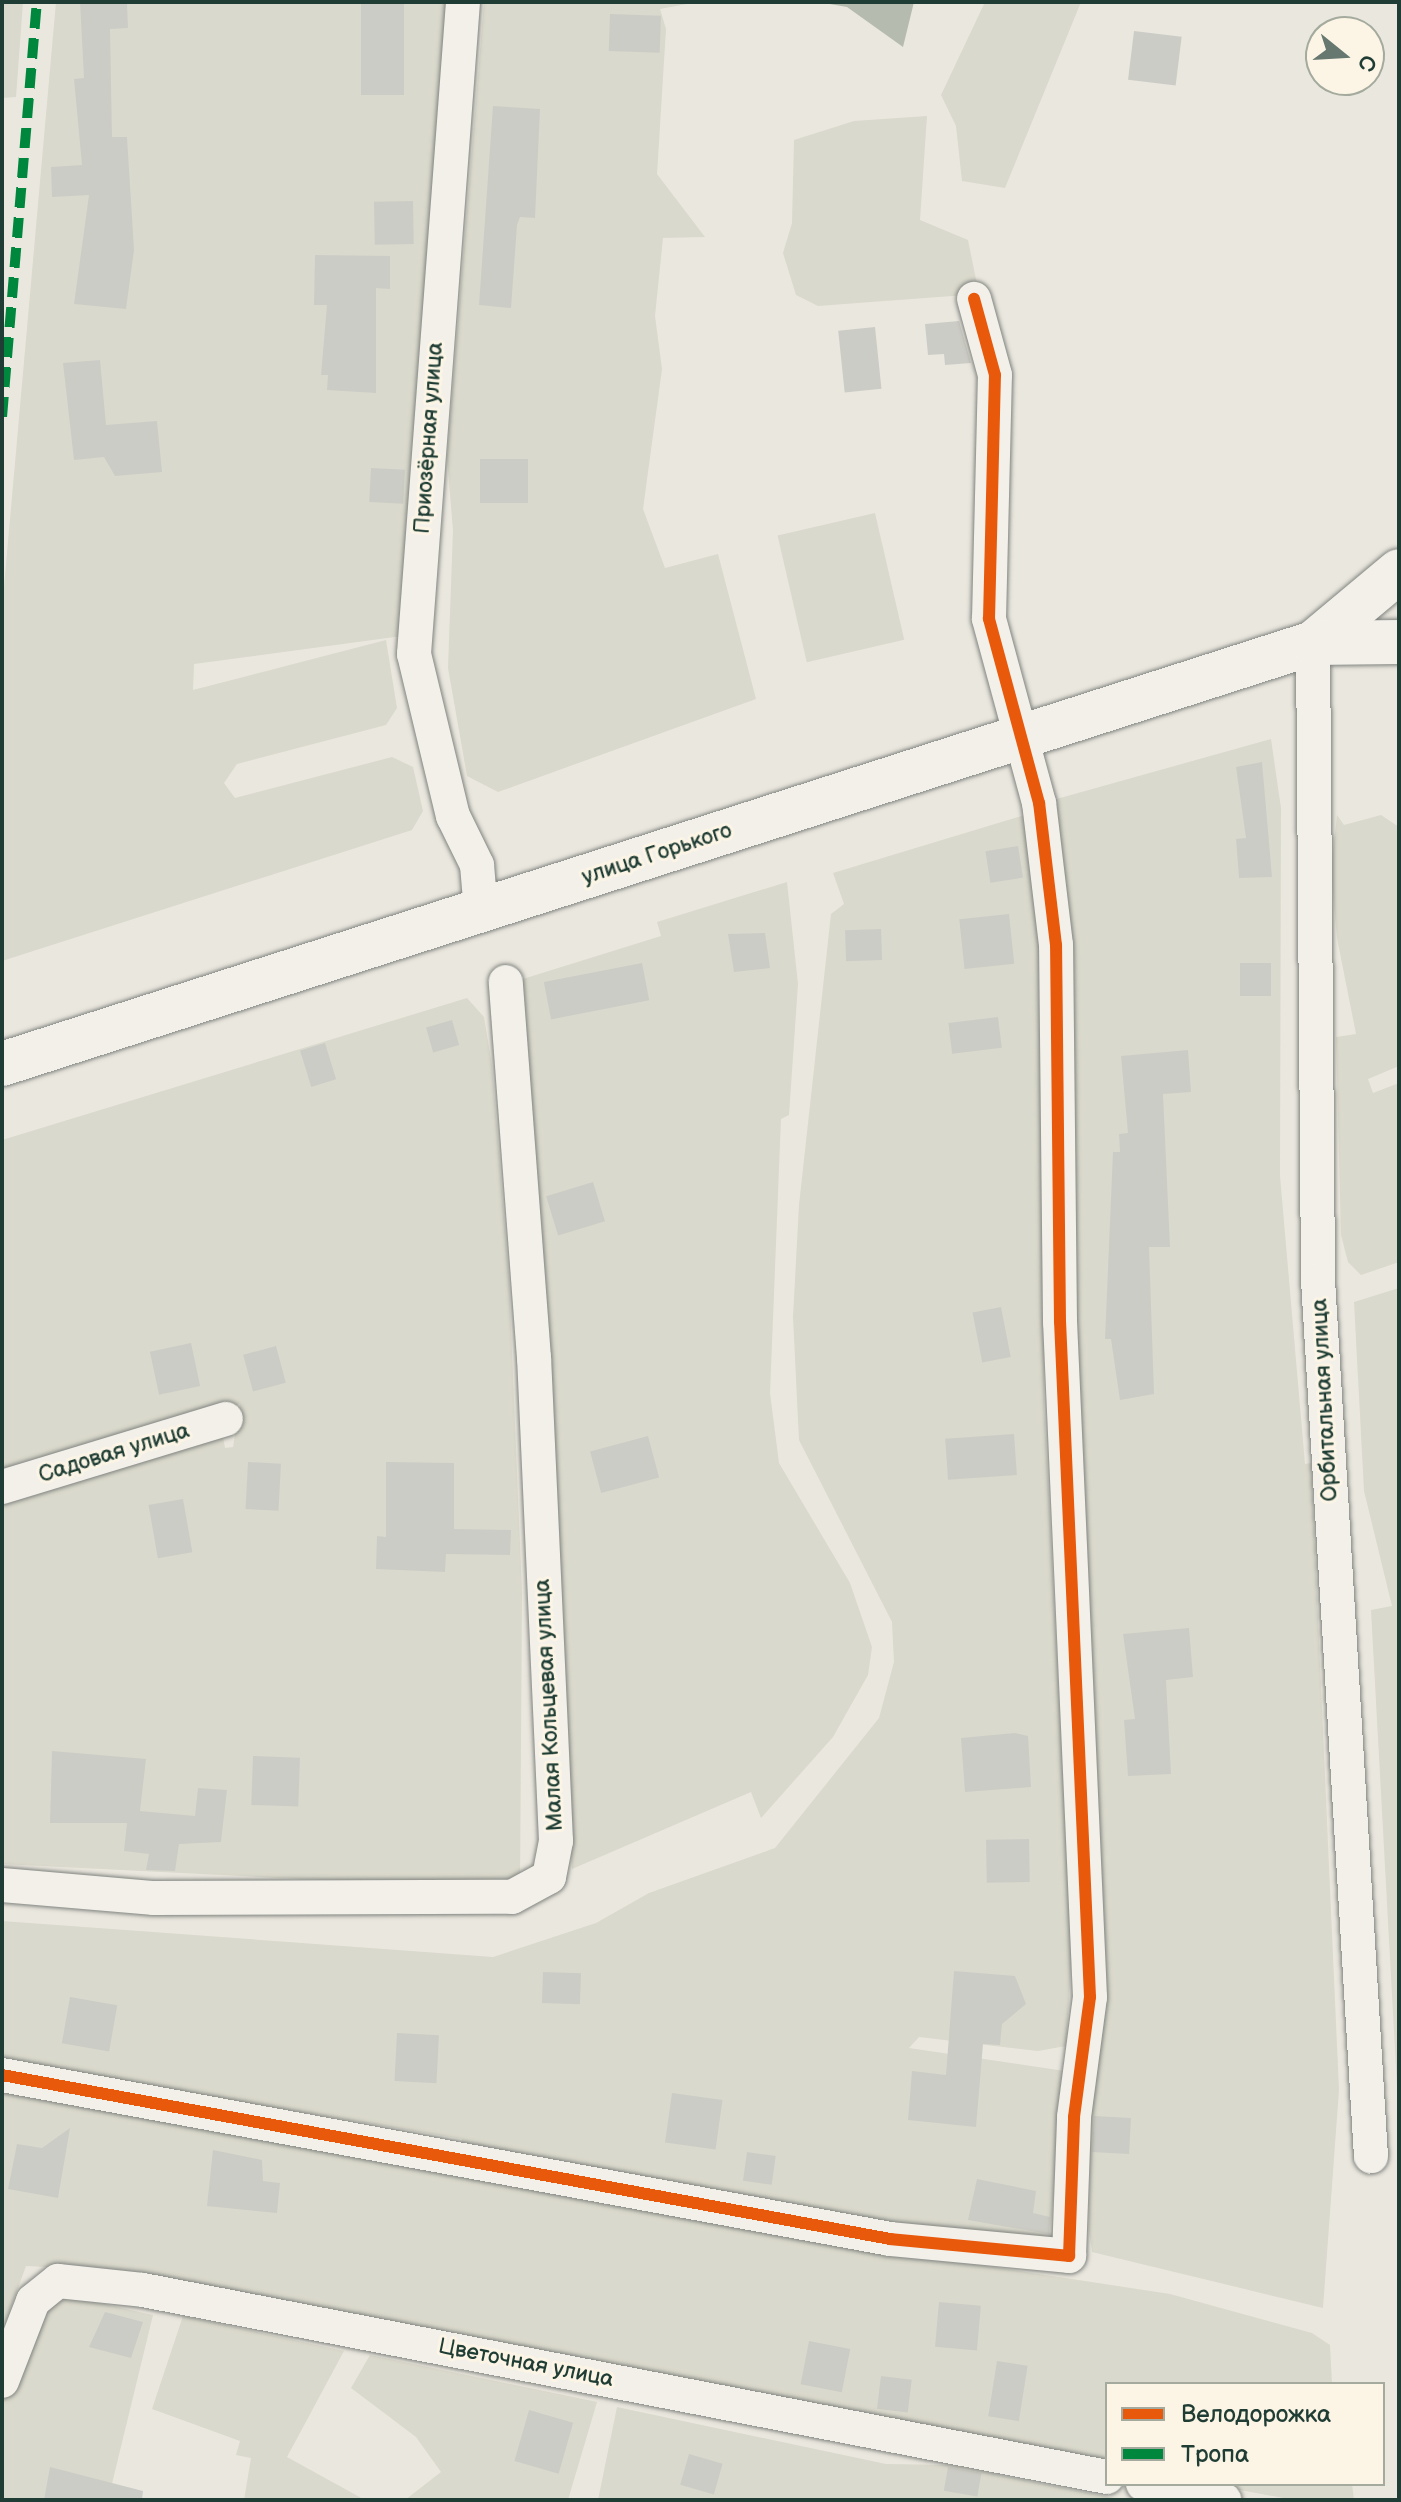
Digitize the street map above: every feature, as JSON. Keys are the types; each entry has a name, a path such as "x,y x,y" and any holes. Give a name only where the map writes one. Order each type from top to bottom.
{"main road":[{"path":"1313,643 1399,571"},
{"path":"1313,643 1399,642"},
{"name":"улица Горького","path":"2,1064 1313,643"}],"street":[{"name":"Приозёрная улица","path":"463,2 414,654 453,816 477,865 481,912"},
{"path":"2,2075 890,2239 1069,2256 1074,2117 1090,1997 1060,1322 1056,945 1039,803 989,619 995,375 974,299"},
{"name":"Орбитальная улица","path":"1313,643 1318,1280 1371,2156"},
{"name":"Малая Кольцевая улица","path":"2,1885 154,1898 512,1897 549,1877 556,1841 535,1389 506,982"},
{"name":"Садовая улица","path":"2,1487 226,1419"},
{"name":"Цветочная улица","path":"2,2381 33,2301 58,2281 143,2290 1105,2477"},
{"path":"1153,2486 1224,2500"}],"shaded area":[{"path":"2,2 23,2 16,97 2,98"},
{"path":"56,2 448,2 402,636 194,664 193,690 386,640 397,708 386,725 237,764 224,783 235,798 392,757 413,767 423,811 412,830 2,961 2,609"},
{"path":"484,2 697,2 660,9 666,29 657,174 705,237 663,238 655,316 662,369 643,509 665,568 718,554 756,699 498,792 467,776 448,668 453,530 447,458"},
{"path":"818,2 914,2 903,47 847,7"},
{"path":"985,2 1081,2 1005,188 962,181 956,126 941,95"},
{"path":"927,116 920,220 968,240 979,294 818,306 796,295 783,253 792,223 794,140 854,121"},
{"path":"875,513 904,640 807,662 778,535"},
{"path":"1271,739 1281,808 1280,1176 1305,1464 1311,1463 1339,2090 1323,2308 1092,2252 1089,2231 1090,2100 1106,1980 1071,1373 1074,1127 1053,800"},
{"path":"1028,814 1043,938 1044,1404 1072,1949 1066,2046 1038,2051 919,2037 909,2048 1065,2071 1049,2245 899,2228 461,2146 462,2139 2,2062 2,1921 493,1957 596,1923 649,1893 775,1848 879,1718 894,1662 892,1622 799,1440 793,1317 799,1205 831,914 844,904 833,873"},
{"path":"1337,815 1344,825 1381,815 1399,827 1399,1066 1368,1079 1373,1093 1399,1083 1399,1262 1361,1275 1348,1262 1341,1235 1336,1037 1356,1034 1337,938 1331,870"},
{"path":"787,882 798,984 789,1115 781,1119 770,1393 779,1463 850,1583 872,1647 868,1675 833,1737 761,1818 751,1792 572,1869 510,983 661,936 657,922"},
{"path":"467,998 484,1017 492,1066 509,1280 522,1592 520,1890 2,1864 2,1498 223,1437 225,1448 233,1447 240,1404 2,1474 2,1140"},
{"path":"1399,1288 1399,2123 1371,1610 1392,1606 1364,1491 1354,1302"},
{"path":"2,2087 889,2251 1170,2294 1312,2333 1330,2345 1332,2382 1105,2382 1105,2464 86,2269 26,2266 2,2332"},
{"path":"73,2297 153,2315 108,2500 2,2500 2,2405 37,2318 46,2306"},
{"path":"183,2316 344,2351 287,2457 365,2500 244,2500 251,2458 236,2455 240,2441 152,2409"},
{"path":"370,2355 597,2402 568,2500 405,2500 441,2472 416,2437 351,2388"},
{"path":"617,2407 886,2464 949,2465 1124,2500 598,2500"},
{"path":"1219,2486 1352,2486 1354,2500 1294,2500"}],"building":[{"path":"80,2 127,2 128,28 110,29 112,137 127,137 134,250 126,309 74,304 89,195 52,197 51,167 82,165 74,79 84,78"},
{"path":"361,2 404,2 404,95 361,95"},
{"path":"610,14 661,16 660,53 609,51"},
{"path":"1134,31 1182,37 1176,85 1128,80"},
{"path":"493,106 540,109 535,218 520,217 517,225 511,308 479,305"},
{"path":"413,201 414,244 375,245 374,202"},
{"path":"315,255 390,256 390,289 376,288 376,393 327,390 328,375 321,375 327,305 314,305"},
{"path":"959,321 971,363 945,365 944,354 928,355 925,324"},
{"path":"875,327 881,389 845,393 838,331"},
{"path":"100,360 106,425 157,421 162,472 115,476 104,457 74,460 63,363"},
{"path":"480,459 528,459 528,503 480,503"},
{"path":"371,468 405,470 403,504 369,502"},
{"path":"1262,762 1272,877 1239,878 1236,839 1246,838 1236,767"},
{"path":"1018,846 1023,878 990,883 985,851"},
{"path":"1009,914 1014,964 965,969 959,919"},
{"path":"881,929 882,960 846,961 845,930"},
{"path":"765,933 770,968 734,972 728,934"},
{"path":"642,963 649,1000 551,1019 544,982"},
{"path":"1240,963 1271,963 1271,996 1240,996"},
{"path":"998,1017 1002,1048 952,1054 948,1023"},
{"path":"452,1020 459,1045 433,1052 426,1027"},
{"path":"325,1043 336,1079 311,1087 300,1051"},
{"path":"1188,1050 1191,1092 1163,1094 1170,1247 1149,1247 1154,1394 1120,1400 1111,1339 1105,1339 1113,1152 1120,1152 1119,1134 1128,1133 1121,1056"},
{"path":"593,1182 605,1221 558,1236 546,1196"},
{"path":"1001,1307 1011,1357 982,1363 973,1313"},
{"path":"191,1343 200,1386 159,1395 150,1352"},
{"path":"276,1346 286,1383 253,1392 243,1355"},
{"path":"1014,1434 1017,1475 948,1480 945,1439"},
{"path":"648,1436 659,1478 601,1493 590,1452"},
{"path":"248,1462 281,1464 278,1511 246,1509"},
{"path":"386,1462 454,1463 454,1529 511,1530 510,1555 446,1554 445,1572 376,1569 377,1536 386,1537"},
{"path":"183,1499 192,1552 158,1558 149,1505"},
{"path":"1189,1628 1193,1677 1166,1680 1171,1774 1128,1776 1124,1720 1135,1719 1123,1634"},
{"path":"1015,1733 1028,1736 1031,1787 965,1792 961,1738"},
{"path":"52,1751 146,1759 140,1811 195,1816 198,1788 227,1790 221,1842 179,1844 175,1871 146,1870 149,1854 124,1851 127,1823 50,1823"},
{"path":"253,1756 300,1758 298,1807 251,1805"},
{"path":"1029,1839 1030,1882 987,1883 986,1840"},
{"path":"954,1971 1015,1976 1026,2004 1002,2024 1000,2045 983,2044 976,2127 908,2120 912,2071 946,2075"},
{"path":"543,1972 581,1973 580,2004 542,2003"},
{"path":"70,1997 117,2005 109,2052 62,2043"},
{"path":"397,2033 439,2035 436,2083 394,2081"},
{"path":"672,2093 723,2100 716,2150 665,2143"},
{"path":"1094,2116 1131,2118 1129,2154 1092,2152"},
{"path":"70,2128 58,2198 8,2189 17,2144 42,2148"},
{"path":"213,2150 262,2160 263,2181 280,2183 277,2213 207,2206"},
{"path":"747,2152 776,2156 772,2185 743,2181"},
{"path":"977,2179 1036,2191 1033,2213 1050,2217 1049,2234 968,2220"},
{"path":"939,2302 981,2306 977,2350 935,2347"},
{"path":"105,2312 143,2322 131,2358 89,2347"},
{"path":"809,2341 850,2349 842,2392 801,2384"},
{"path":"997,2361 1028,2366 1019,2421 988,2416"},
{"path":"881,2376 912,2380 908,2413 877,2409"},
{"path":"529,2410 573,2423 559,2474 514,2461"},
{"path":"689,2454 723,2464 714,2494 680,2485"},
{"path":"50,2467 143,2491 142,2500 44,2500"},
{"path":"948,2467 981,2473 977,2497 944,2491"}],"marked path":[{"path":"2,417 37,2"}],"cycle path":[{"path":"2,2075 890,2239 1069,2256 1074,2117 1090,1997 1060,1322 1056,945 1039,803 989,619 995,375 974,299"}]}
